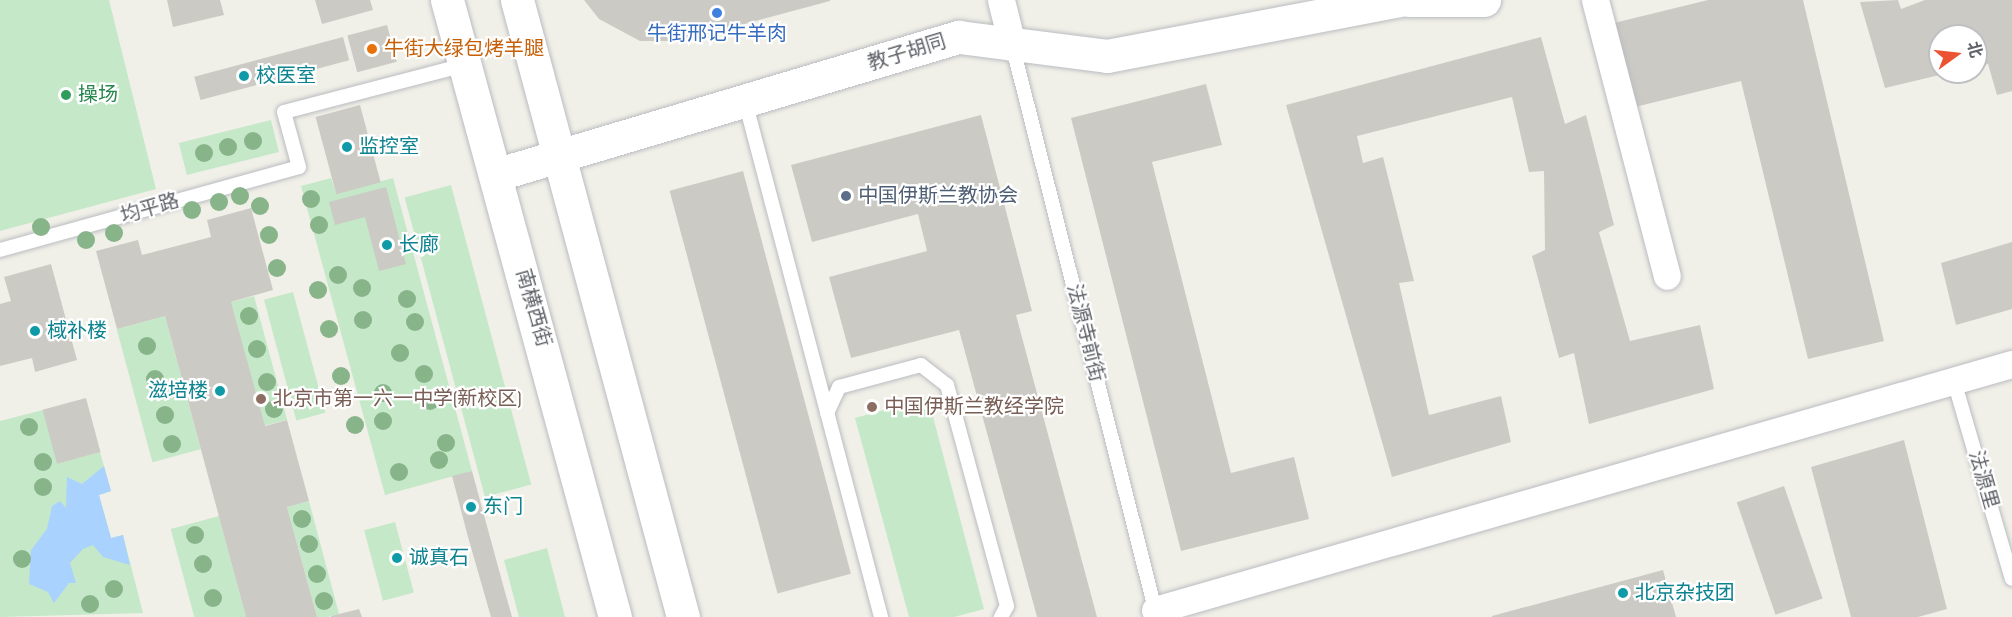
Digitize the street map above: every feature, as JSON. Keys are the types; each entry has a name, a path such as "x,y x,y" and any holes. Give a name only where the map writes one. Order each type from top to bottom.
{"main road":[{"name":"南横西街","path":"447,0 615,617"},
{"path":"517,0 683,617"},
{"name":"教子胡同","path":"495,175 959,37 1013,48 1107,56 1400,0"},
{"path":"1409,0 1484,0"}],"street":[{"path":"1001,0 1013,48"},
{"path":"1595,0 1667,276"},
{"path":"1156,614 2012,364"}],"lane":[{"name":"法源寺前街","path":"1013,48 1156,614"},
{"name":"均平路","path":"0,250 299,167 284,112 465,65"},
{"path":"745,101 881,617"},
{"path":"827,413 839,387 921,365 947,385 1007,606 1001,617"},
{"name":"法源里","path":"1954,381 2012,579"}],"green space":[{"name":"操场","path":"0,0 109,0 156,189 0,231"},
{"path":"271,120 279,152 187,175 179,143"},
{"path":"331,178 336,193 393,178 472,471 385,495 301,186"},
{"path":"451,185 531,484 485,497 405,197"},
{"path":"293,292 325,413 296,421 264,300"},
{"path":"254,296 287,420 264,426 231,302"},
{"path":"165,316 201,449 152,462 117,329"},
{"path":"928,398 984,609 954,617 909,617 855,418"},
{"path":"43,410 58,463 100,452 111,491 99,495 111,538 123,535 143,613 0,617 0,421"},
{"path":"309,501 339,614 328,617 317,617 287,507"},
{"path":"219,516 246,617 194,617 171,529"},
{"path":"395,522 414,593 383,601 364,530"},
{"path":"547,548 565,617 519,617 504,560"}],"water":[{"path":"104,466 111,491 99,495 111,538 123,535 130,565 103,557 93,545 83,549 70,563 76,583 69,583 54,603 48,592 29,584 31,550 47,529 52,506 60,501 66,508 67,477 82,484"}],"building":[{"path":"167,0 220,0 224,15 173,27"},
{"path":"315,0 370,0 373,10 322,24"},
{"path":"584,0 830,1 681,41 640,41 599,19"},
{"path":"1708,0 1803,0 1884,341 1808,359 1741,81 1635,107 1614,23"},
{"path":"1898,0 1901,9 1925,0 2012,0 2012,91 1997,95 1988,64 1988,24 1928,24 1928,78 1885,88 1860,2"},
{"name":"牛街大绿包烤羊腿","path":"387,25 397,62 357,72 347,36"},
{"name":"校医室","path":"343,37 349,60 200,100 194,77"},
{"path":"1541,37 1565,124 1586,115 1614,225 1599,232 1630,341 1700,325 1714,389 1589,424 1574,353 1559,358 1532,256 1545,250 1544,171 1529,172 1512,97 1357,136 1363,163 1383,157 1414,281 1399,283 1429,415 1501,396 1511,442 1392,477 1286,105"},
{"path":"1206,84 1222,145 1152,162 1231,473 1294,457 1309,519 1181,551 1071,118"},
{"name":"监控室","path":"360,105 381,182 336,194 316,117"},
{"path":"981,115 1032,311 1016,315 1097,617 1037,617 959,330 851,358 829,277 927,251 918,214 812,242 791,165"},
{"path":"743,171 851,574 778,593 670,191"},
{"name":"长廊","path":"386,187 406,264 379,271 365,217 335,225 329,202"},
{"name":"滋培楼","path":"251,208 273,290 231,302 265,426 287,420 309,501 287,507 317,617 246,617 165,316 117,329 96,251 138,240 142,255 211,237 207,220"},
{"path":"2012,242 2012,309 1956,325 1941,263"},
{"name":"棫补楼","path":"51,264 77,360 35,372 32,358 0,366 0,304 11,301 4,277"},
{"path":"86,398 100,452 57,464 43,410"},
{"path":"1904,440 1947,609 1918,617 1851,617 1811,467"},
{"name":"东门","path":"472,471 512,617 491,617 468,537 452,476"},
{"path":"1784,486 1823,599 1775,615 1737,502"},
{"name":"北京杂技团","path":"1663,570 1676,617 1492,617 1492,616"},
{"path":"359,609 362,617 331,617 331,616"}],"place":[{"name":"牛街邢记牛羊肉","path":"717,13"},
{"name":"牛街大绿包烤羊腿","path":"372,49"},
{"name":"校医室","path":"244,76"},
{"name":"操场","path":"66,95"},
{"name":"监控室","path":"347,147"},
{"name":"中国伊斯兰教协会","path":"846,196"},
{"name":"长廊","path":"387,245"},
{"name":"棫补楼","path":"35,331"},
{"name":"滋培楼","path":"220,391"},
{"name":"北京市第一六一中学(新校区)","path":"261,399"},
{"name":"中国伊斯兰教经学院","path":"872,407"},
{"name":"东门","path":"471,507"},
{"name":"诚真石","path":"397,558"},
{"name":"北京杂技团","path":"1623,593"}]}
